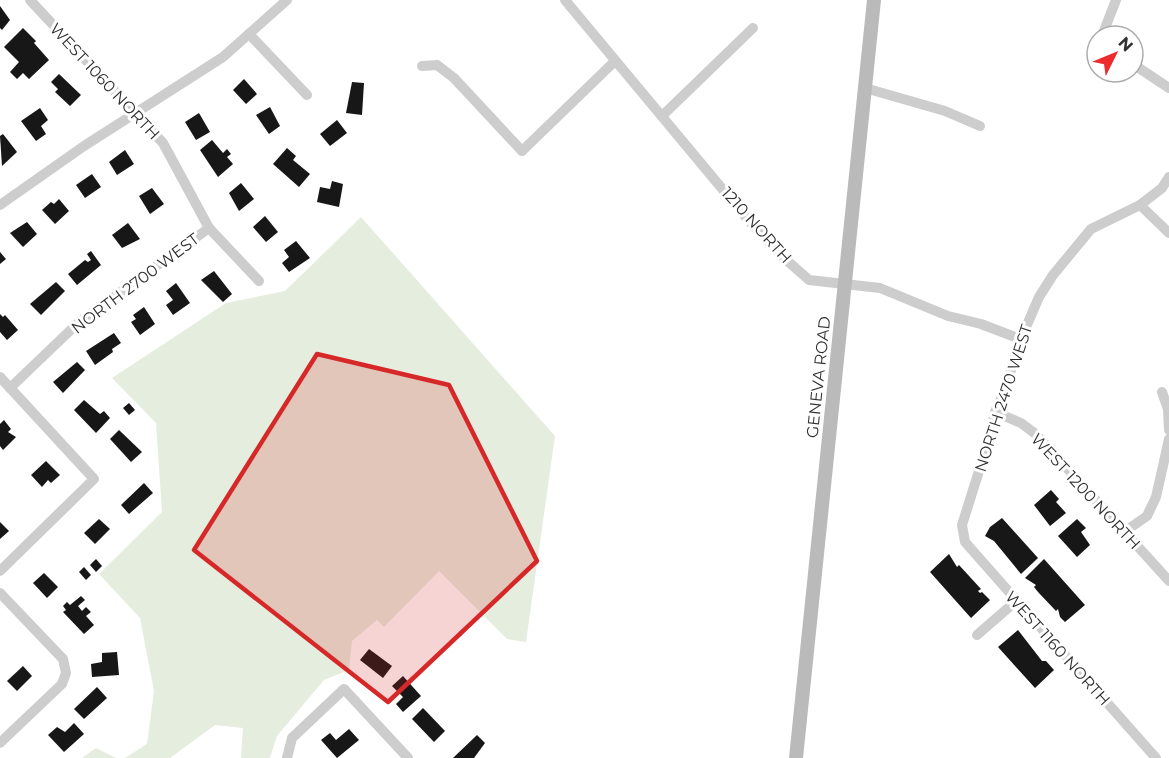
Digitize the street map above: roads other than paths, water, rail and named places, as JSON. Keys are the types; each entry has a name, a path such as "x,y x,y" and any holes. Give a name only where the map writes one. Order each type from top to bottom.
{"main road":[{"name":"GENEVA ROAD","path":"796,758 874,0"}],"street":[{"name":"WEST 1060 NORTH","path":"30,0 163,143 209,228 259,281"},
{"path":"0,205 136,112 223,57 287,0"},
{"name":"1210 NORTH","path":"565,0 594,32 614,62 749,221 783,257 809,279 880,288 948,316 981,324 1020,339"},
{"path":"1107,24 1116,0"},
{"path":"662,116 753,28"},
{"path":"249,34 307,95"},
{"path":"422,66 437,65 454,78 522,151 614,62"},
{"path":"1145,72 1169,88"},
{"path":"865,88 945,111 980,126"},
{"name":"NORTH 2470 WEST","path":"962,536 962,525 990,436 995,412 1006,388 1020,339 1039,297 1091,229 1140,205 1162,188 1169,177"},
{"path":"1140,205 1169,233"},
{"name":"NORTH 2700 WEST","path":"10,388 79,322 209,228"},
{"path":"0,377 94,479 0,571"},
{"path":"1162,392 1168,409 1169,430"},
{"name":"WEST 1200 NORTH","path":"995,412 1021,423 1036,435 1169,581"},
{"path":"1124,532 1147,516 1156,497 1169,439"},
{"name":"WEST 1160 NORTH","path":"962,536 1016,601 1156,758"},
{"path":"0,592 63,659 66,673 62,684 0,743"},
{"path":"977,635 1016,601"},
{"path":"287,758 292,738 344,689 408,758"}]}
